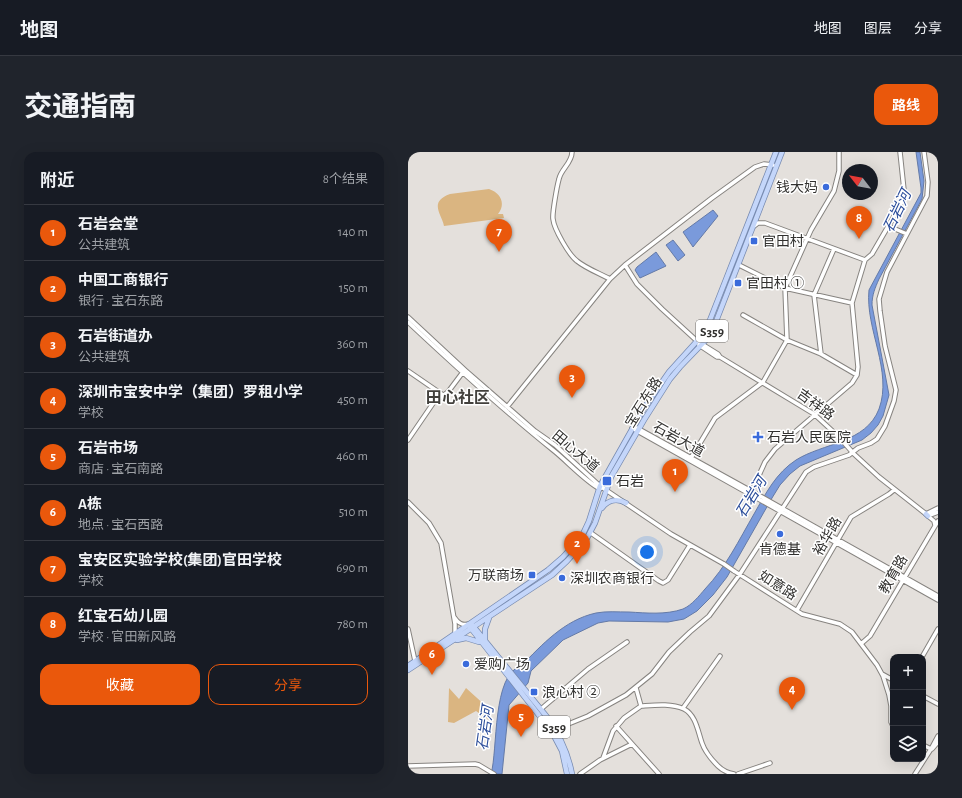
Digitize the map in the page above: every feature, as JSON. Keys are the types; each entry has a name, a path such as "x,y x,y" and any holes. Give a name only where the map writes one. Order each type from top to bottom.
{"main road":[{"name":"宝石东路","path":"471,627 491,616 552,575 574,555 591,532 611,477 638,430 670,379 701,345 712,330 718,318 759,212 774,165 776,152"},
{"name":"宝石东路","path":"471,627 548,570 563,557 582,536 587,526 599,487 632,428 650,398 666,376 697,341 713,314 774,165 782,152"},
{"path":"600,509 604,504 612,500 626,503"},
{"path":"452,641 466,638 484,643 487,621 491,616"},
{"path":"408,666 455,634 471,627"},
{"path":"408,670 471,627"},
{"name":"S359","path":"471,627 522,690 555,737 562,752 567,774"},
{"name":"S359","path":"522,690 541,709 556,729 566,750 572,774"}],"street":[{"path":"572,152 570,160 563,169 559,179 553,214 554,222 574,259 610,279"},
{"path":"691,458 716,418 763,382 787,340 785,288 813,228 834,192 839,171 839,152"},
{"path":"751,494 763,466 771,453 814,414 852,383 857,375 858,367 852,303 865,260 872,254 900,206 904,194 900,152"},
{"path":"556,729 588,716 626,695 652,674 669,652 709,616 740,574 804,474 808,470 852,452 874,441 880,435 890,414 896,390 885,346 880,311 880,299 887,272 927,196 928,182 924,152"},
{"path":"507,407 610,279 625,265 755,167 764,164 774,165"},
{"path":"759,212 759,217 765,223"},
{"path":"753,228 757,223 765,223 865,260"},
{"path":"888,226 906,234"},
{"path":"821,354 814,295 834,249"},
{"path":"625,265 637,284 701,345"},
{"path":"739,265 785,288 852,303"},
{"path":"744,315 787,340 821,354 857,375"},
{"name":"田心大道","path":"408,317 532,434 599,487 607,490"},
{"name":"田心大道","path":"408,322 534,431 555,445 599,487"},
{"name":"吉祥路","path":"701,345 716,357 720,357 763,382 814,414 841,439 852,452 894,490 927,515"},
{"path":"408,440 434,402 453,387 464,371"},
{"path":"408,372 443,395"},
{"name":"石岩大道","path":"632,428 691,458 751,494"},
{"name":"石岩大道","path":"638,430 837,541 938,600"},
{"name":"如意路","path":"607,490 690,545 734,570 797,610 806,615 844,626 862,643 877,665 882,674 890,700"},
{"name":"裕华路","path":"797,610 851,517 894,490"},
{"path":"408,502 429,523 441,542 448,592 454,616 455,634"},
{"path":"927,515 938,508"},
{"path":"927,515 938,512"},
{"path":"927,515 934,521 935,525"},
{"name":"教育路","path":"862,643 870,636 938,521"},
{"path":"591,532 662,582 668,580 690,545"},
{"name":"石岩大道","path":"903,579 938,596"},
{"path":"454,616 459,623 471,627"},
{"path":"408,629 415,661"},
{"path":"924,654 938,629"},
{"path":"541,709 588,670 627,642"},
{"path":"683,708 720,656"},
{"path":"882,674 890,678"},
{"path":"636,688 641,706"},
{"path":"926,698 938,704"},
{"path":"603,758 609,739 616,726 624,718 641,706 660,705 683,708 686,710 696,723 702,744 707,754 721,769 734,774"},
{"path":"616,726 659,774"},
{"path":"915,774 938,736"},
{"path":"931,749 938,742"},
{"path":"580,774 603,758 632,744"},
{"path":"926,746 931,749"},
{"path":"738,774 770,763"},
{"path":"408,766 475,764 494,774"}],"shaded area":[{"path":"489,189 497,193 501,199 502,206 498,214 503,214 504,218 444,226 438,208 438,204 443,197 450,194"},
{"path":"449,688 459,699 466,688 487,707 492,722 476,711 454,723 448,722"}],"water":[{"path":"916,152 920,152 924,181 922,199 879,279 875,289 872,305 889,395 883,416 878,425 862,440 800,466 790,474 780,485 772,498 727,577 713,595 697,611 684,619 668,622 609,621 598,623 563,640 531,671 528,683 509,705 502,774 491,774 501,697 505,683 512,672 521,666 554,634 584,616 604,612 670,612 683,609 689,605 713,581 732,553 767,491 777,477 796,460 807,454 854,436 873,420 879,409 883,380 871,320 869,290 921,193"},
{"path":"713,210 718,216 693,247 683,232"},
{"path":"673,240 685,255 678,261 666,245"},
{"path":"656,252 666,266 640,278 635,270"}],"place":[{"name":"钱大妈","path":"826,187"},
{"name":"红宝石幼儿园","path":"859,239"},
{"name":"官田村","path":"754,241"},
{"name":"宝安区实验学校(集团)官田学校","path":"499,252"},
{"name":"官田村 ①","path":"738,283"},
{"name":"石岩街道办","path":"572,398"},
{"name":"石岩人民医院","path":"758,437"},
{"name":"石岩","path":"607,481"},
{"name":"石岩会堂","path":"675,492"},
{"name":"肯德基","path":"780,534"},
{"name":"中国工商银行","path":"577,564"},
{"name":"万联商场","path":"532,575"},
{"name":"深圳农商银行","path":"562,578"},
{"name":"爱购广场","path":"466,664"},
{"name":"A栋","path":"432,675"},
{"name":"浪心村 ②","path":"534,692"},
{"name":"深圳市宝安中学（集团）罗租小学","path":"792,710"},
{"name":"石岩市场","path":"521,737"}],"district":[{"name":"田心社区","path":"458,397"}],"water label":[{"name":"石岩河","path":"897,211"},
{"name":"石岩河","path":"751,497"},
{"name":"石岩河","path":"485,728"}]}
